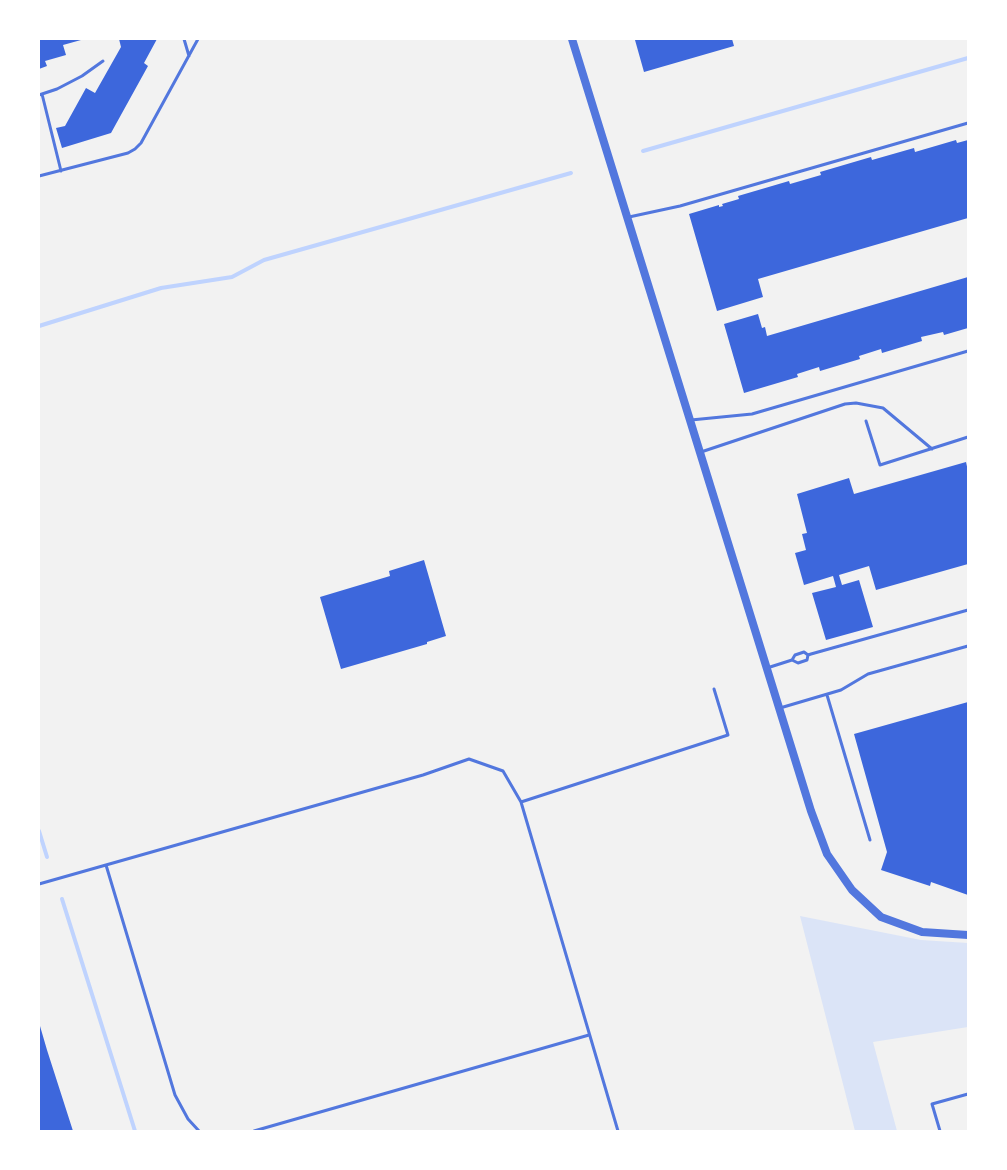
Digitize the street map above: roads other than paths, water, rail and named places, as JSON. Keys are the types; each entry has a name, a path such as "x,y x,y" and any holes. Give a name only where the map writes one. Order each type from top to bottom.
{"street":[{"path":"572,39 766,668 811,811 827,854 852,890 881,917 922,932 968,935"}],"lane":[{"path":"184,39 189,57"},
{"path":"39,176 128,153 135,149 141,143 198,39"},
{"path":"61,171 41,94 82,76 103,61"},
{"path":"627,217 680,206 968,123"},
{"path":"690,420 752,414 968,351"},
{"path":"700,453 845,404 856,403 883,408 932,449"},
{"path":"866,421 880,465 968,437"},
{"path":"766,668 792,660 795,655 804,652 808,655 968,610"},
{"path":"779,708 841,690 868,674 968,646"},
{"path":"792,660 798,663 807,660 808,655"},
{"path":"521,802 728,735 714,689"},
{"path":"827,694 870,840"},
{"path":"39,884 423,775 469,759 503,771 521,802 618,1131"},
{"path":"106,865 176,1095 188,1119 199,1131"},
{"path":"254,1131 589,1035"},
{"path":"940,1131 932,1104 968,1094"}],"waterway":[{"path":"643,151 968,58"},
{"path":"39,326 161,288 232,277 264,260 571,173"},
{"path":"39,831 47,857"},
{"path":"62,899 135,1131"}]}
